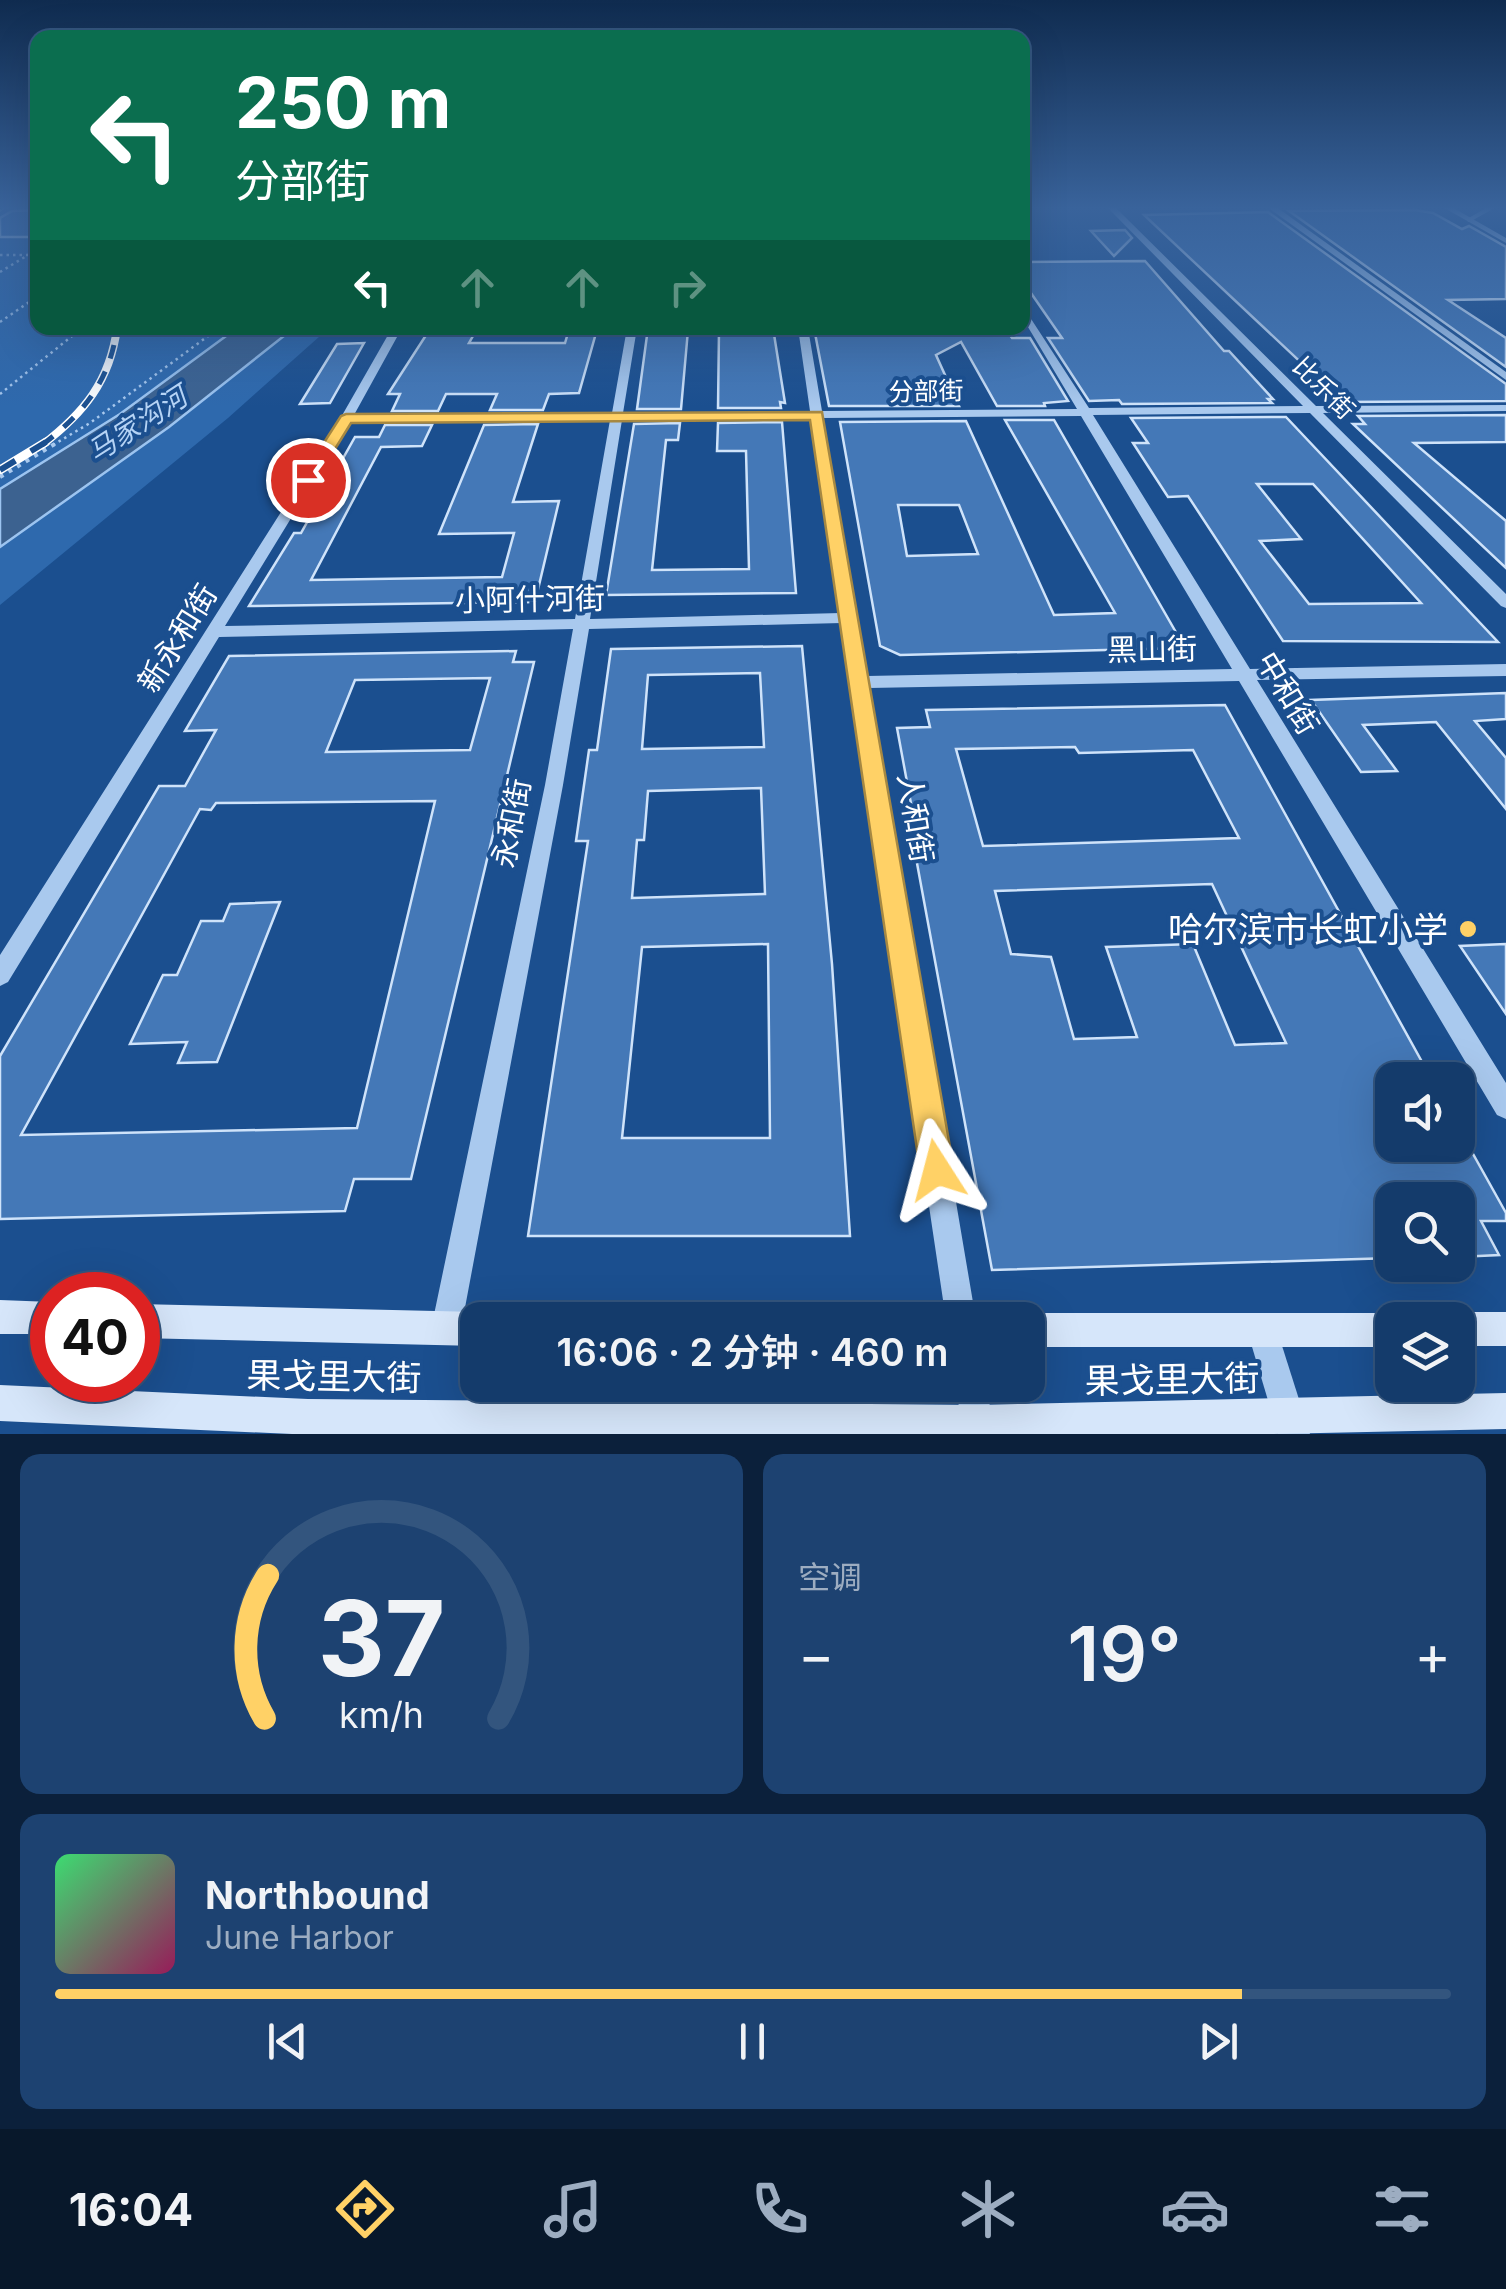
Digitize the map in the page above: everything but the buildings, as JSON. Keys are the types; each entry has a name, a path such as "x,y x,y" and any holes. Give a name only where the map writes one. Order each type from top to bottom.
{"main road":[{"path":"0,1317 30,1318"},
{"name":"果戈里大街","path":"160,1322 460,1329"},
{"path":"1475,1329 1506,1329"},
{"name":"果戈里大街","path":"1045,1330 1375,1330"},
{"name":"果戈里大街","path":"0,1403 305,1425 1292,1425 1506,1410"}],"street":[{"name":"比乐街","path":"1176,273 1506,603"},
{"path":"1362,273 1506,377"},
{"name":"中和街","path":"1030,321 1506,1106"},
{"name":"新永和街","path":"0,975 346,419 393,335"},
{"name":"永和街","path":"467,1302 631,335"},
{"name":"人和街","path":"804,335 958,1302"},
{"name":"分部街","path":"346,419 1506,408"},
{"name":"小阿什河街","path":"212,632 849,618"},
{"name":"黑山街","path":"859,682 1506,670"},
{"path":"1262,1330 1292,1425"},
{"path":"974,1402 977,1423"}],"path":[{"path":"0,322 30,301"},
{"path":"0,394 73,335"},
{"path":"0,476 90,423 209,335"}],"shaded area":[{"path":"0,273 30,273 30,335 227,335 120,414 0,489"},
{"path":"285,335 321,335 228,418 0,605 0,547 169,428"}],"water":[{"name":"马家沟河","path":"227,335 285,335 169,427 0,547 0,489 120,414"}],"railway":[{"path":"44,443 93,394 108,364 116,335"},
{"path":"0,470 44,443"}],"place":[{"name":"哈尔滨市长虹小学","path":"1468,929"}],"route":[{"path":"308,480 346,419 816,415 937,1170"}]}
